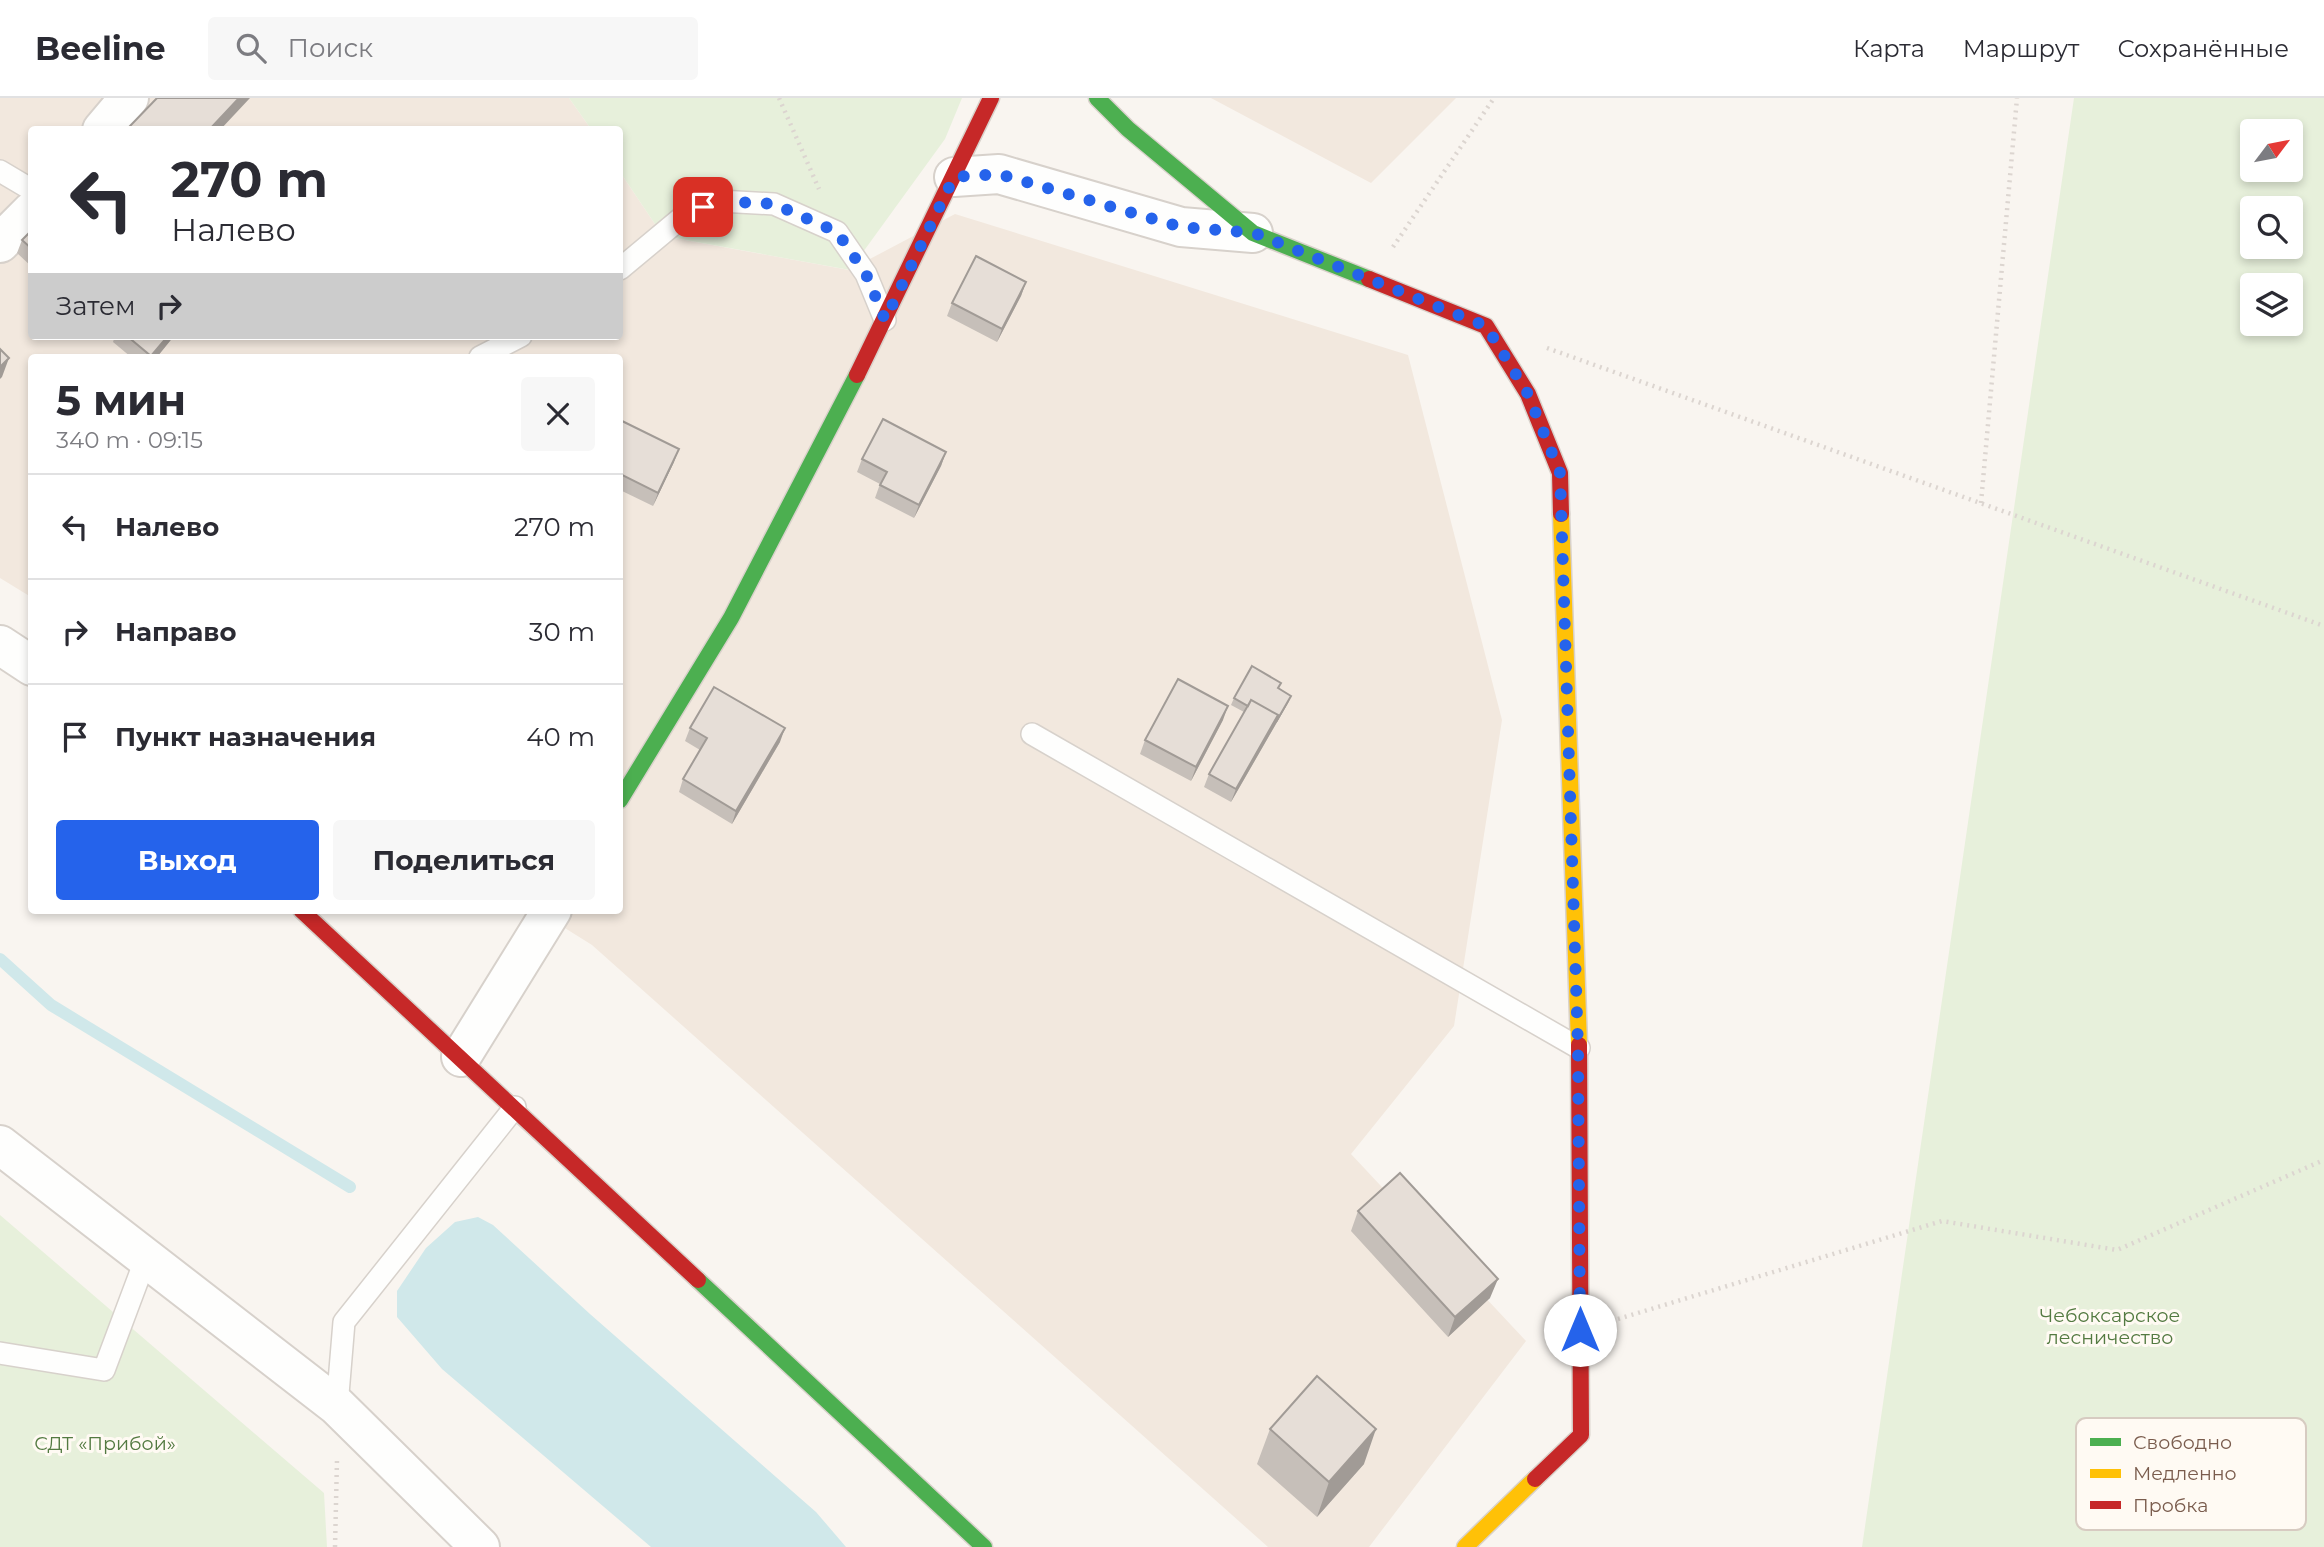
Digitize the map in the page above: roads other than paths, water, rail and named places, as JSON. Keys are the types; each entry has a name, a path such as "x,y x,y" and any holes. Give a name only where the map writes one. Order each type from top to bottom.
{"street":[{"path":"105,126 129,98"},
{"path":"623,795 731,618 885,320 991,98"},
{"path":"1097,98 1128,129 1254,233"},
{"path":"954,177 999,174 1181,227 1254,233 1486,326 1528,394 1560,473 1578,1048 1581,1435 1465,1547"},
{"path":"0,243 28,215"},
{"path":"0,645 28,663"},
{"path":"305,914 984,1547"},
{"path":"461,1057 550,914"},
{"path":"0,1145 337,1406 480,1547"}],"lane":[{"path":"0,171 28,188"},
{"path":"623,266 686,214 720,201 774,204 837,232 866,274 885,320"},
{"path":"486,354 512,340"},
{"path":"1032,734 1578,1048"},
{"path":"337,1406 344,1322 515,1107"},
{"path":"0,1353 104,1370 146,1258"}],"water":[{"path":"478,1217 493,1225 590,1314 816,1512 846,1547 651,1547 442,1369 397,1317 397,1291 426,1248 455,1222"}],"waterway":[{"path":"0,959 51,1005 350,1187"}],"park label":[{"name":"Чебоксарское лесничество","path":"2110,1326"},
{"name":"СДТ «Прибой»","path":"105,1443"}]}
